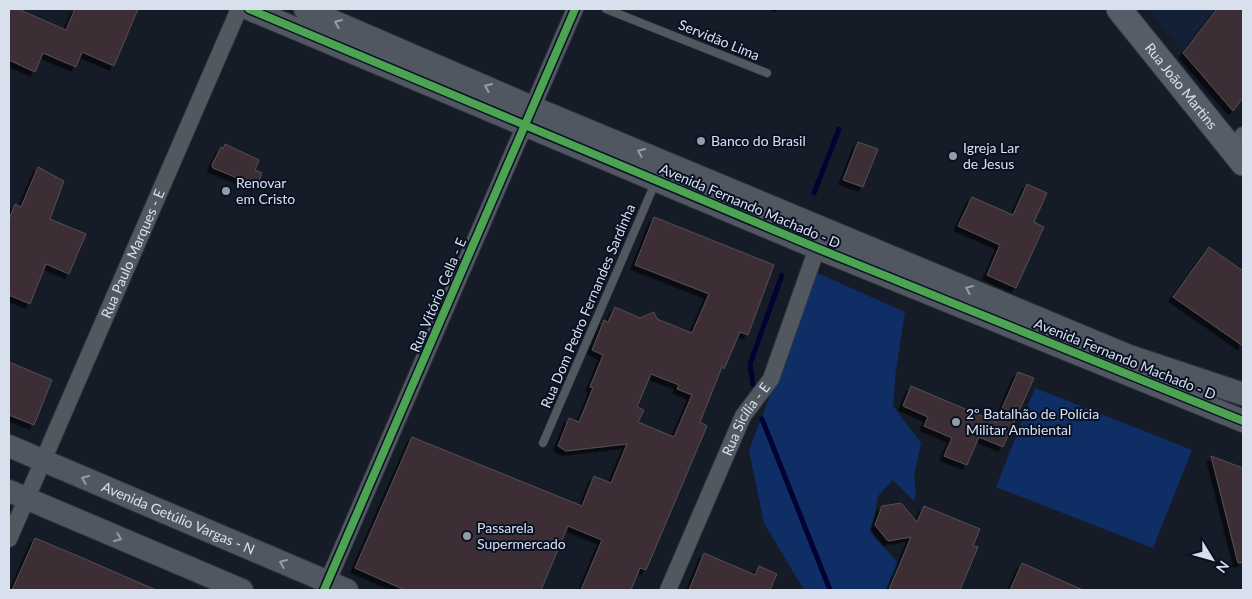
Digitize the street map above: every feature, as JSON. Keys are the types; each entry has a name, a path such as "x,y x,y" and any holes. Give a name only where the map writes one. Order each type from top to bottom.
{"main road":[{"name":"Rua João Martins","path":"1119,9 1240,149"}],"street":[{"name":"Rua Paulo Marques - E","path":"9,539 17,495 43,460 239,9"},
{"name":"Avenida Fernando Machado - D","path":"249,9 529,116 997,311 1160,376 1243,421"},
{"name":"Avenida Fernando Machado - D","path":"305,9 529,116 656,180 817,248 997,311"},
{"name":"Rua Vitório Cella - E","path":"333,587 574,9"},
{"name":"Rua Sicília - E","path":"668,590 743,416 771,379 817,248"},
{"name":"Avenida Fernando Machado - D","path":"1160,376 1243,394"},
{"name":"Avenida Getúlio Vargas - N","path":"9,446 333,587"},
{"path":"17,495 242,590"}],"lane":[{"name":"Servidão Lima","path":"606,9 767,73"},
{"name":"Rua Dom Pedro Fernandes Sardinha","path":"543,443 656,180"}],"shaded area":[{"path":"1148,9 1218,9 1183,53"},
{"path":"817,273 905,312 896,369 893,406 921,443 914,476 916,493 914,501 893,480 878,496 871,533 898,563 889,590 804,590 764,523 749,450"},
{"path":"1035,388 1192,450 1153,548 996,487"}],"building":[{"path":"9,9 18,9 66,30 75,9 138,9 114,66 82,52 76,67 43,53 35,72 9,60"},
{"path":"1217,9 1243,9 1243,98 1233,111 1183,53"},
{"path":"858,142 878,149 863,187 843,180"},
{"path":"225,144 259,160 255,170 262,173 257,186 213,168 212,165 221,147 223,149"},
{"path":"38,167 64,181 50,219 86,234 69,274 46,264 30,304 9,295 9,220 15,204 21,207"},
{"path":"1027,184 1047,193 1034,222 1044,227 1016,288 987,275 1000,245 958,226 972,197 1013,215"},
{"path":"654,217 774,265 748,335 740,332 724,369 722,367 700,422 707,426 646,570 640,568 631,590 581,590 602,540 568,526 541,590 405,590 355,568 412,437 582,506 594,476 611,483 627,444 566,451 558,446 569,418 579,422 593,388 590,387 603,355 592,350 604,320 608,322 615,307 640,318 654,312 657,319 692,333 709,294 635,265","holes":["651,374 679,385 677,389 692,395 674,437 638,422 644,410 637,407"]},
{"path":"1209,247 1243,271 1243,346 1173,297"},
{"path":"9,362 52,380 34,425 9,415"},
{"name":"2º Batalhão de Polícia Militar Ambiental","path":"1018,372 1034,378 1003,447 979,437 967,465 944,456 952,438 924,426 928,417 903,406 911,386 996,422"},
{"path":"1211,456 1243,468 1243,562 1238,563"},
{"path":"901,503 917,522 924,506 980,529 973,546 978,547 960,590 889,590 911,537 888,541 875,525 882,506"},
{"path":"35,538 85,559 156,590 12,590"},
{"path":"704,553 755,575 759,566 777,574 770,590 689,590"},
{"path":"1022,563 1083,590 1010,590"}],"waterway":[{"path":"814,193 839,129"},
{"path":"753,385 750,364 782,275"},
{"path":"762,419 830,590"}],"cycle path":[{"path":"249,9 817,248 1243,421"},
{"path":"324,590 575,9"}],"place":[{"name":"Banco do Brasil","path":"701,141"},
{"name":"Igreja Lar de Jesus","path":"953,156"},
{"name":"Renovar em Cristo","path":"226,191"},
{"name":"2º Batalhão de Polícia Militar Ambiental","path":"956,422"},
{"name":"Passarela Supermercado","path":"467,536"}]}
